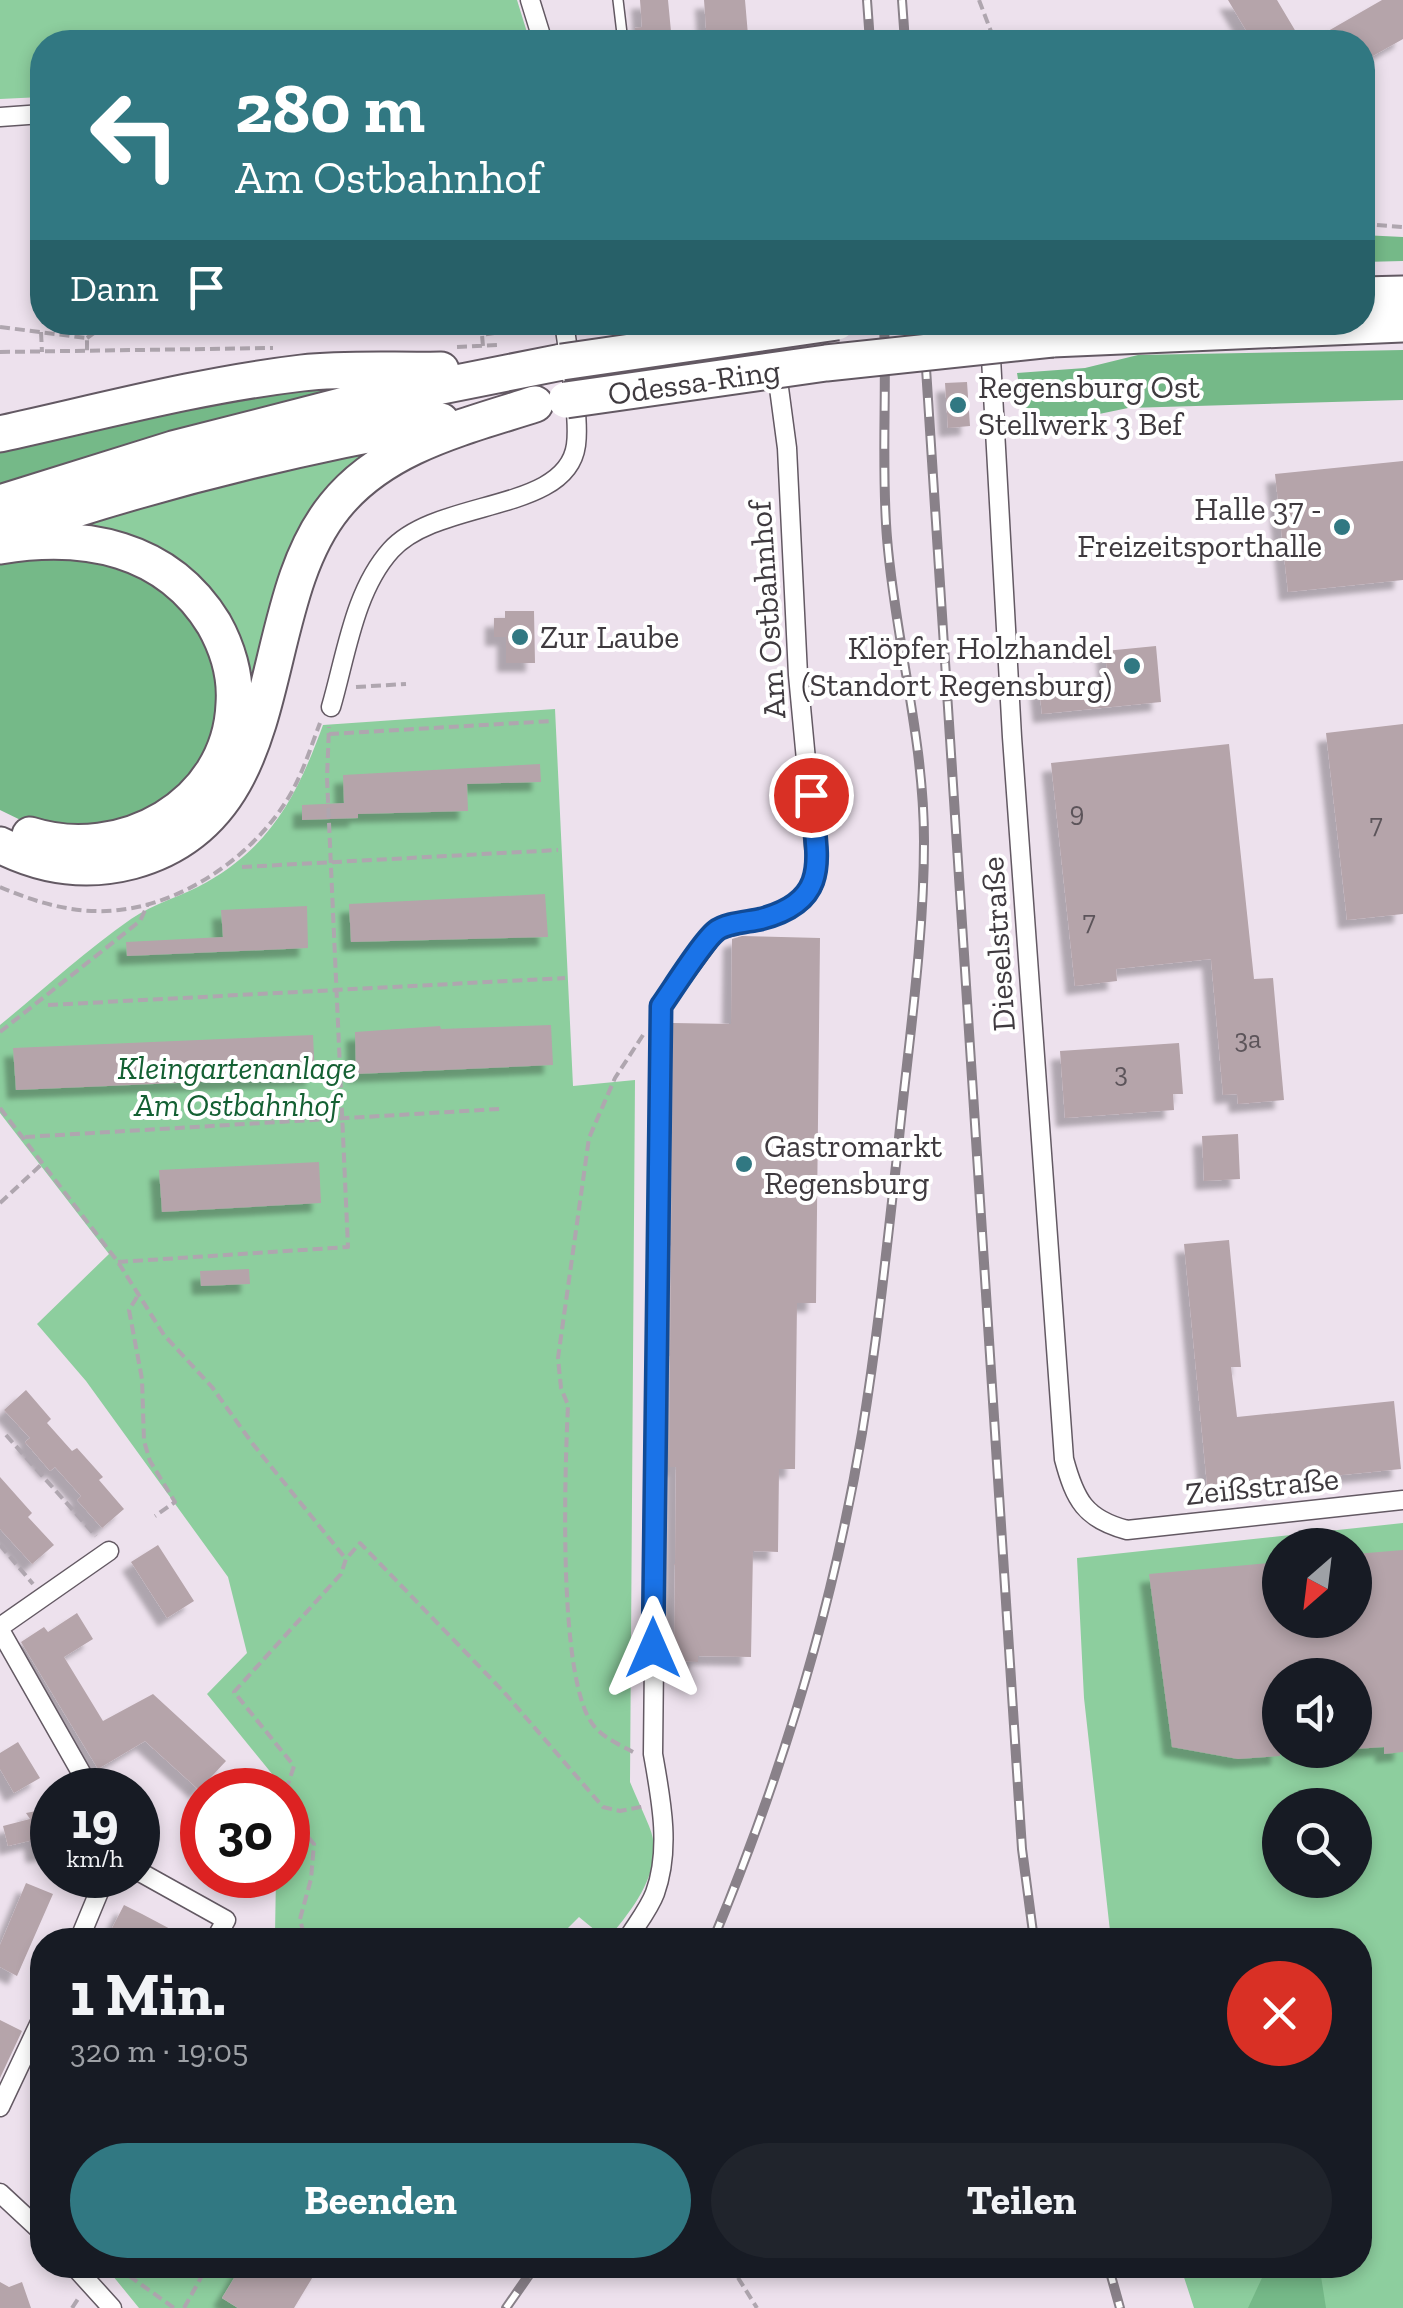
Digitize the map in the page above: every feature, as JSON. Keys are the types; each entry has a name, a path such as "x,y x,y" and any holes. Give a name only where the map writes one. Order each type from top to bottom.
{"highway":[{"path":"1375,295 1403,294"},
{"name":"Odessa-Ring","path":"1375,325 1403,324"},
{"name":"Odessa-Ring","path":"0,503 174,448 341,406 562,362 748,335"},
{"name":"Odessa-Ring","path":"0,534 172,482 336,441 550,402 826,364 1052,338 1127,335"},
{"path":"0,434 221,385 307,373 527,369"},
{"path":"0,845 46,863 78,869 112,866 169,846 210,816 245,761 258,729 303,565 332,509 367,474 418,444 550,402"},
{"path":"0,546 54,542 118,548 176,577 203,606 222,638 231,668 234,704 227,740 213,772 183,807 154,828 92,845 54,843 0,821"}],"street":[{"path":"530,0 539,30"},
{"path":"0,117 30,115"},
{"path":"334,698 363,598 379,565 404,538 430,522 531,495 554,483 573,461 577,441 560,335"},
{"name":"Am Ostbahnhof","path":"634,1928 654,1896 662,1866 662,1803 653,1754 661,1006 717,930 782,913 803,900 813,885 816,866 798,674 787,448 773,335"},
{"name":"Dieselstraße","path":"990,335 1012,737 1064,1459 1072,1488 1084,1507 1103,1524 1127,1530"},
{"name":"Zeißstraße","path":"1127,1530 1403,1500"},
{"path":"80,1768 0,1628 109,1551"},
{"path":"160,1883 226,1920 221,1928"},
{"path":"84,1928 96,1898"},
{"path":"0,2107 30,2043"},
{"path":"0,2193 30,2218"},
{"path":"85,2278 112,2308"}],"lane":[{"path":"618,0 622,30"}],"path":[{"path":"979,0 990,30"},
{"path":"1375,225 1403,227"},
{"path":"0,327 30,331"},
{"path":"40,335 42,352"},
{"path":"64,335 92,335"},
{"path":"482,335 482,346"},
{"path":"0,352 88,350 88,338"},
{"path":"118,1262 348,1247 330,861 329,734 334,698 406,684"},
{"path":"329,734 553,722"},
{"path":"242,866 558,850"},
{"path":"0,1032 140,920 148,904"},
{"path":"48,1005 565,978"},
{"path":"647,1028 614,1078 593,1126 558,1358 568,1404 565,1541 575,1682 594,1726 634,1752 653,1754"},
{"path":"0,1108 118,1262 164,1335 212,1386 252,1443 346,1558"},
{"path":"23,1138 28,1134 498,1109"},
{"path":"0,1203 44,1164"},
{"path":"137,1296 130,1310 142,1379 144,1442 150,1462 175,1502 155,1516"},
{"path":"6,1436 109,1551"},
{"path":"293,1768 234,1692 341,1574 346,1558 360,1543 503,1690 603,1807 620,1811 662,1803"},
{"path":"0,1546 45,1597"},
{"path":"310,1839 314,1844 310,1883"},
{"path":"302,1928 300,1919 306,1898"},
{"path":"132,2278 174,2308"},
{"path":"184,2308 201,2278"},
{"path":"738,2278 757,2308"}],"green space":[{"path":"0,0 517,0 526,30 30,30 30,98 0,99"},
{"path":"1375,236 1403,237 1403,261 1375,262"},
{"path":"1403,350 1403,400 1128,408 1075,419 1024,416 1017,373 1085,368 1138,355"},
{"path":"318,386 324,398 0,485 0,452 256,394"},
{"path":"365,449 370,459 256,703 84,532 82,523 172,495"},
{"path":"35,554 137,566 199,621 224,693 204,767 126,828 35,827 0,810 0,563"},
{"name":"Kleingartenanlage Am Ostbahnhof","path":"555,709 573,1086 635,1080 630,1782 649,1826 654,1857 644,1888 617,1928 592,1928 579,1917 568,1928 275,1928 276,1898 310,1898 310,1768 267,1768 207,1694 247,1653 228,1577 86,1381 37,1324 109,1254 0,1113 0,1025 131,919 230,867 266,834 304,773 323,725"},
{"path":"1403,1523 1403,2308 1194,2308 1184,2278 1372,2278 1372,1928 1110,1928 1084,1698 1077,1558 1262,1538 1262,1638 1372,1638 1372,1528 1356,1528"},
{"path":"115,2278 234,2278 222,2298 238,2308 139,2308"},
{"path":"1262,2278 1321,2278 1326,2308 1248,2308"}],"building":[{"path":"640,0 668,0 671,30 635,30 642,27"},
{"path":"704,0 745,0 748,30 706,30"},
{"path":"1228,0 1277,0 1295,30 1246,30"},
{"path":"1382,0 1403,0 1403,39 1375,55 1375,30 1330,30"},
{"name":"Regensburg Ost Stellwerk 3 Bef","path":"967,382 970,426 948,428 945,383"},
{"name":"Halle 37 - Freizeitsporthalle","path":"1403,461 1403,580 1288,592 1275,474"},
{"name":"Zur Laube","path":"505,611 534,611 535,663 506,663 506,637 494,637 494,618 505,618"},
{"name":"Klöpfer Holzhandel (Standort Regensburg)","path":"1156,646 1161,702 1042,714 1039,688 1108,681 1105,651"},
{"path":"1403,724 1403,914 1347,920 1326,733"},
{"path":"1229,744 1254,979 1273,978 1284,1100 1238,1104 1237,1094 1223,1095 1211,959 1116,969 1117,981 1075,986 1051,763"},
{"path":"540,764 541,782 467,784 468,811 302,820 302,805 344,803 343,775"},
{"path":"545,894 548,937 351,942 349,904"},
{"path":"307,906 308,948 127,956 126,942 223,937 221,910"},
{"name":"Gastromarkt Regensburg","path":"820,938 816,1303 797,1303 795,1469 779,1469 778,1552 753,1551 751,1657 698,1656 698,1662 674,1661 676,1467 669,1467 673,1023 731,1024 732,939"},
{"path":"551,1025 553,1065 356,1074 355,1032"},
{"path":"313,1035 315,1077 16,1090 13,1048"},
{"path":"1179,1043 1183,1094 1173,1094 1174,1110 1065,1118 1060,1051"},
{"path":"1238,1134 1240,1179 1204,1181 1202,1136"},
{"path":"319,1162 321,1203 162,1212 159,1170"},
{"path":"1229,1240 1241,1367 1231,1367 1237,1417 1394,1401 1401,1469 1207,1485 1184,1244"},
{"path":"249,1269 250,1284 201,1286 200,1271"},
{"path":"26,1390 51,1419 47,1423 103,1477 99,1480 124,1509 102,1528 77,1500 81,1496 55,1467 50,1471 25,1442 30,1438 4,1410"},
{"path":"0,1477 54,1545 32,1564 0,1529"},
{"path":"158,1545 194,1601 167,1618 131,1562"},
{"path":"1403,1550 1403,1752 1384,1754 1384,1747 1372,1748 1372,1658 1262,1658 1262,1757 1238,1759 1172,1747 1149,1574 1262,1564 1262,1638 1372,1638 1372,1553"},
{"path":"77,1613 93,1639 64,1657 103,1721 153,1694 226,1761 219,1768 180,1768 180,1773 145,1741 97,1768 21,1642 44,1627 48,1632"},
{"path":"18,1742 34,1768 30,1768 30,1784 14,1793 0,1769 0,1753"},
{"path":"30,1819 30,1841 8,1846 3,1826"},
{"path":"26,1883 30,1885 30,1898 51,1898 38,1928 30,1928 30,1946 17,1976 0,1967 0,1945"},
{"path":"124,1905 168,1928 112,1928"},
{"path":"0,2020 22,2031 0,2078"},
{"path":"234,2278 312,2278 294,2308 238,2308 222,2298"},
{"path":"0,2282 9,2287 22,2282 31,2308 0,2308"}],"railway":[{"path":"867,0 869,30"},
{"path":"902,0 904,30"},
{"path":"718,1928 761,1817 802,1691 850,1498 878,1323 915,990 922,915 923,803 887,538 884,335"},
{"path":"924,335 1022,1849 1032,1928"},
{"path":"506,2308 527,2278"},
{"path":"1112,2278 1120,2308"}],"place":[{"name":"Regensburg Ost Stellwerk 3 Bef","path":"958,405"},
{"name":"Halle 37 - Freizeitsporthalle","path":"1342,527"},
{"name":"Zur Laube","path":"520,637"},
{"name":"Klöpfer Holzhandel (Standort Regensburg)","path":"1132,666"},
{"name":"Gastromarkt Regensburg","path":"744,1164"}],"route":[{"path":"653,1648 661,1006 717,930 782,913 803,900 813,885 816,866 811,795"}]}
